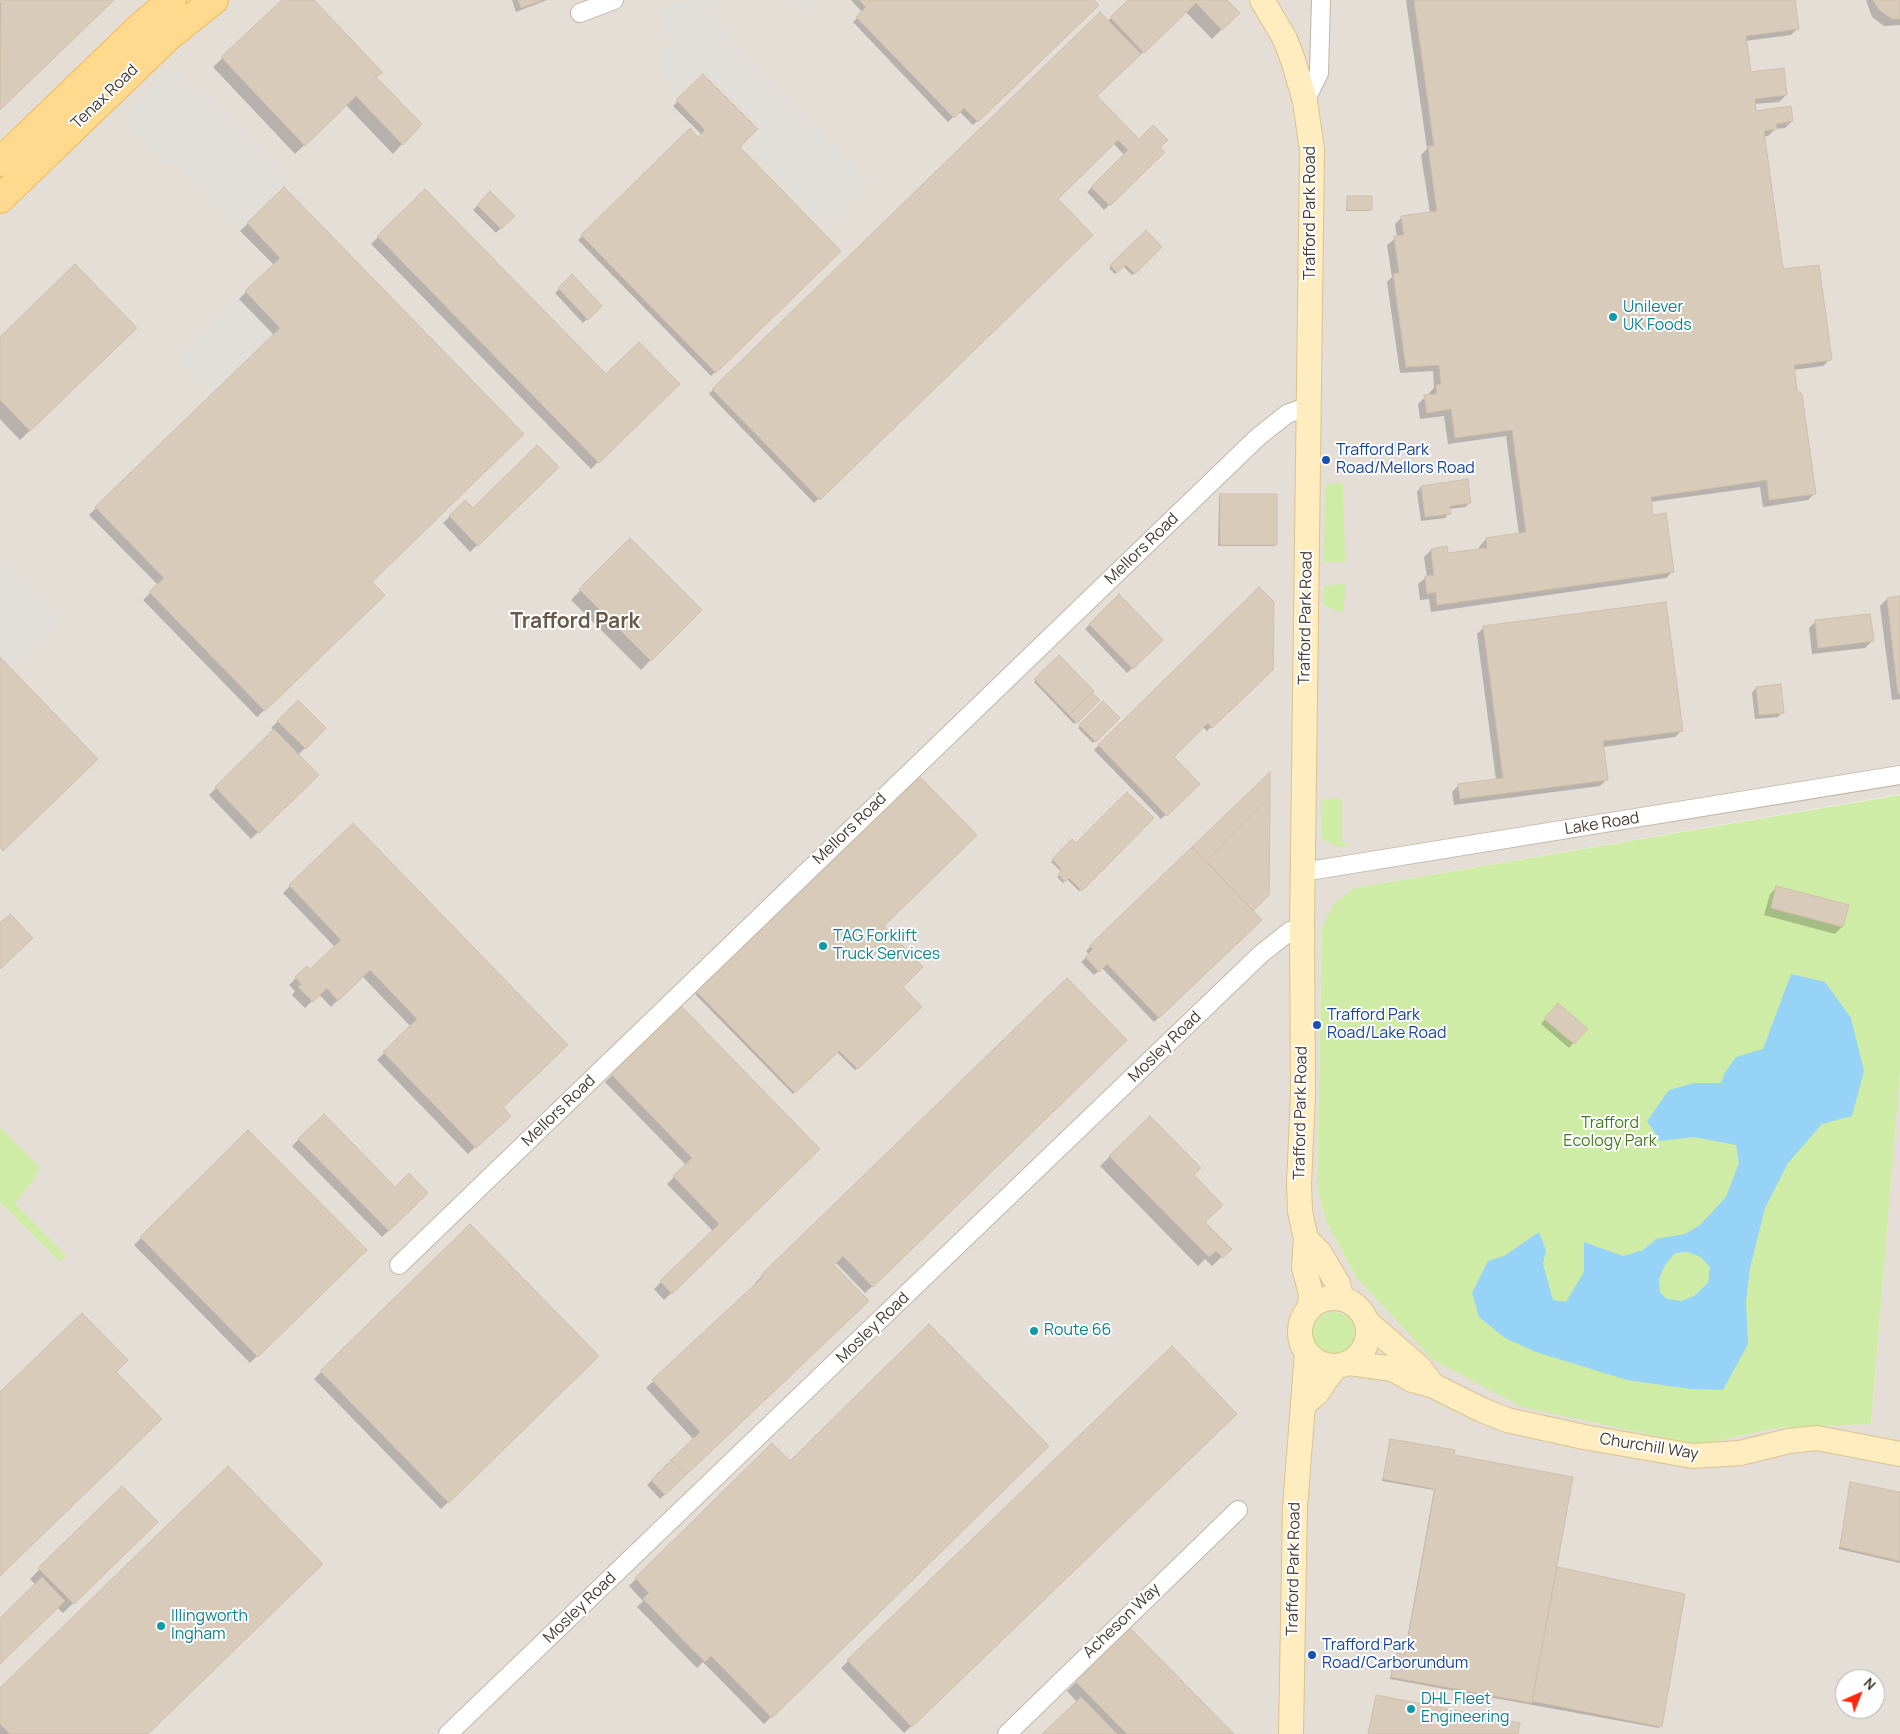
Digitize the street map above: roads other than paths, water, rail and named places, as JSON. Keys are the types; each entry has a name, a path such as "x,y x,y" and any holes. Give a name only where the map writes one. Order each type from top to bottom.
{"main road":[{"name":"Tenax Road","path":"0,162 137,30 172,0"},
{"name":"Tenax Road","path":"0,199 168,36 214,0"}],"street":[{"path":"580,13 614,0"},
{"name":"Trafford Park Road","path":"1262,0 1285,39 1305,101 1312,150 1302,930 1303,1094 1299,1184 1300,1211 1306,1239 1304,1267 1311,1294 1310,1307"},
{"path":"1305,101 1319,73 1321,0"},
{"name":"Mellors Road","path":"399,1265 1258,436 1287,414 1298,410 1309,411"},
{"name":"Lake Road","path":"1303,872 1900,775"},
{"name":"Mosley Road","path":"448,1734 1280,938 1290,931 1302,930"},
{"name":"Trafford Park Road","path":"1306,1239 1319,1252 1338,1284 1342,1299"},
{"path":"1304,1404 1316,1394 1342,1365 1359,1356 1365,1346 1368,1334 1367,1322 1357,1307 1342,1299 1330,1298 1310,1307 1302,1320 1299,1334 1306,1353 1323,1365 1342,1365"},
{"name":"Churchill Way","path":"1367,1322 1419,1367 1434,1386"},
{"name":"Trafford Park Road","path":"1291,1734 1295,1507 1298,1444 1304,1404 1306,1353"},
{"name":"Churchill Way","path":"1342,1365 1393,1369 1412,1380 1434,1386 1508,1420 1693,1456 1740,1453 1789,1441 1816,1438 1900,1454"},
{"name":"Acheson Way","path":"1006,1734 1238,1510"}],"water":[{"path":"1791,974 1825,982 1851,1018 1864,1071 1852,1116 1822,1124 1788,1163 1765,1208 1750,1268 1746,1302 1748,1344 1723,1390 1690,1389 1627,1380 1536,1352 1505,1338 1479,1317 1472,1293 1488,1261 1504,1256 1539,1232 1546,1250 1543,1264 1553,1300 1566,1302 1584,1272 1584,1242 1623,1256 1643,1250 1656,1239 1685,1234 1700,1225 1726,1197 1739,1163 1736,1145 1694,1137 1660,1141 1647,1121 1669,1090 1694,1083 1721,1083 1724,1074 1736,1057 1763,1049","holes":["1687,1252 1701,1257 1710,1268 1708,1283 1694,1296 1681,1301 1667,1299 1660,1292 1659,1279 1665,1265 1675,1253"]}],"place":[{"name":"Unilever UK Foods","path":"1613,317"},
{"name":"Trafford Park Road/Mellors Road","path":"1326,460"},
{"name":"TAG Forklift Truck Services","path":"823,946"},
{"name":"Trafford Park Road/Lake Road","path":"1317,1025"},
{"name":"Route 66","path":"1034,1331"},
{"name":"Illingworth Ingham","path":"161,1626"},
{"name":"Trafford Park Road/Carborundum","path":"1312,1655"},
{"name":"DHL Fleet Engineering","path":"1411,1709"}],"district":[{"name":"Trafford Park","path":"575,622"}],"park label":[{"name":"Trafford Ecology Park","path":"1610,1133"}]}
